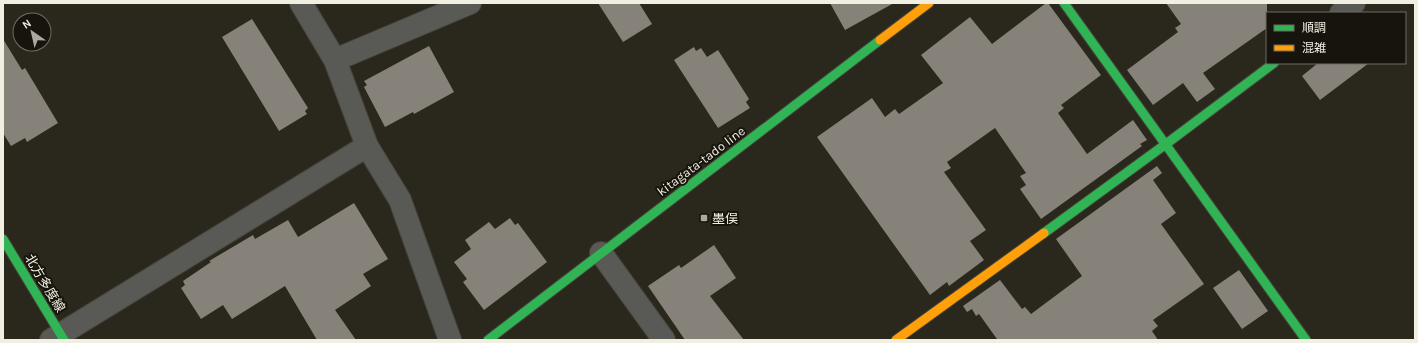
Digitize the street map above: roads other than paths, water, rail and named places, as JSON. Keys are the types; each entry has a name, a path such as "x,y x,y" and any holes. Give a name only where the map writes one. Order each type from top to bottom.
{"street":[{"path":"301,3 335,60 367,146 400,200 450,340"},
{"path":"335,60 470,3"},
{"name":"kitagata-tado line","path":"488,340 929,3"},
{"path":"1064,3 1306,340"},
{"path":"1342,12 1354,3"},
{"path":"896,340 1166,144 1273,64"},
{"path":"59,338 367,146"},
{"name":"北方多度線","path":"3,239 59,338"},
{"path":"601,254 664,340"}],"place":[{"name":"墨俣","path":"704,218"}]}
